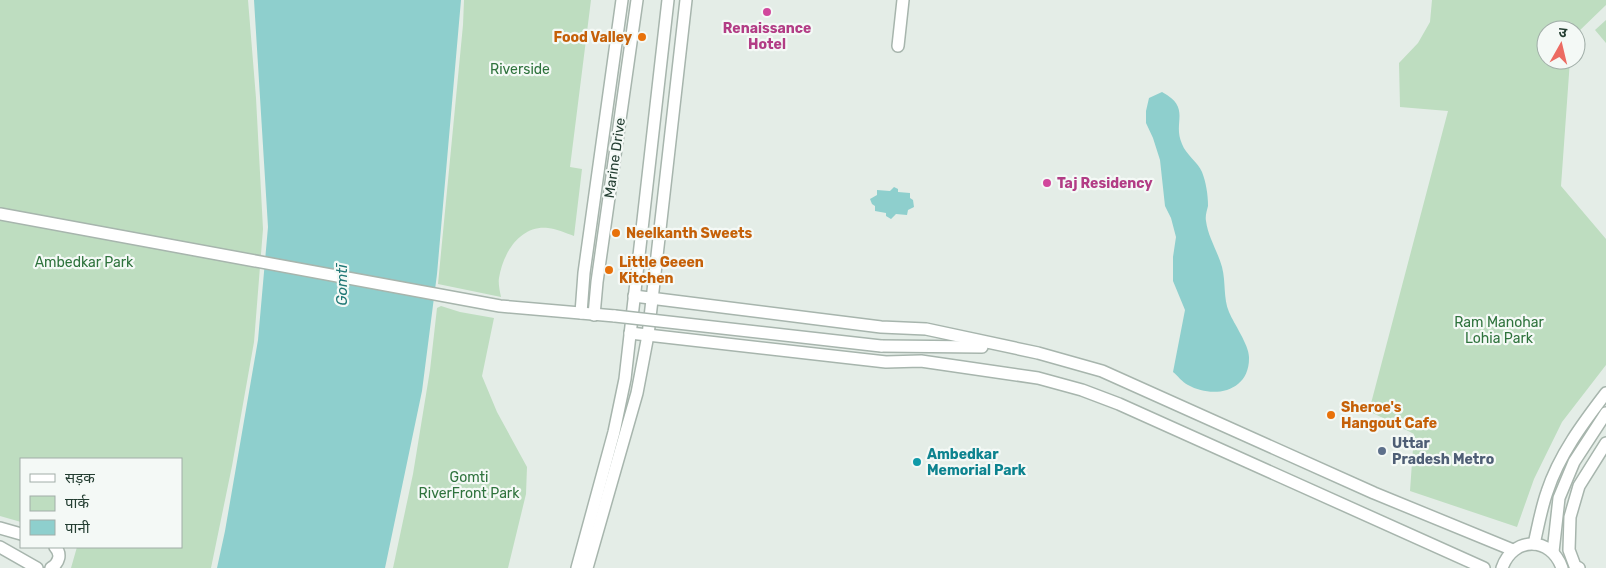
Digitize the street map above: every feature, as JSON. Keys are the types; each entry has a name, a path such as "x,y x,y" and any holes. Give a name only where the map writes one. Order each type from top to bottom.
{"street":[{"name":"Marine Drive","path":"581,313 584,273 622,0"},
{"name":"Marine Drive","path":"594,315 637,0"},
{"path":"577,568 614,432 625,379 668,0"},
{"path":"588,568 637,393 648,335 686,0"},
{"path":"898,46 903,0"},
{"path":"0,214 500,306 615,316 881,346 1015,348"},
{"path":"634,296 873,326 926,329 1038,353 1102,371 1374,493 1514,550"},
{"path":"630,333 886,362 921,361 1038,378 1082,390 1119,404 1484,568"},
{"path":"881,346 921,361"},
{"path":"1534,544 1547,491 1564,454 1586,418 1606,393"},
{"path":"1553,552 1559,498 1574,462 1606,413"},
{"path":"1579,568 1575,566 1569,550 1570,517 1579,486 1604,451 1589,438"},
{"path":"0,528 20,534"},
{"path":"1502,568 1504,561 1514,550 1520,546 1534,544 1544,546 1553,552 1562,568"},
{"path":"0,547 37,568"},
{"path":"51,568 57,563 59,557 57,548"}],"green space":[{"name":"Ambedkar Park","path":"0,0 248,0 256,98 263,229 254,342 232,466 211,568 71,568 77,548 182,548 182,458 20,458 20,522 0,516"},
{"name":"Riverside","path":"464,0 591,0 570,167 582,169 574,236 558,230 538,228 521,236 514,242 504,259 499,280 501,297 438,284"},
{"name":"Ram Manohar Lohia Park","path":"1432,0 1606,0 1606,5 1586,24 1586,20 1536,20 1536,70 1569,70 1561,186 1606,239 1606,365 1562,422 1534,479 1517,527 1410,491 1414,434 1369,411 1448,111 1400,107 1399,63 1418,43 1430,22"},
{"path":"1606,20 1606,43 1595,30"},
{"name":"Gomti RiverFront Park","path":"441,306 460,312 494,318 482,376 497,412 527,467 526,494 508,568 393,568 413,474 430,370 437,308"}],"water":[{"name":"Gomtī","path":"254,0 461,0 437,274 422,391 385,568 217,568 258,340 268,227"},
{"path":"1162,92 1171,98 1179,110 1179,129 1182,144 1186,152 1200,168 1203,176 1208,202 1206,221 1222,267 1227,307 1244,341 1249,357 1248,369 1237,385 1219,392 1198,389 1186,384 1173,372 1185,310 1173,281 1173,257 1176,237 1171,218 1165,206 1160,160 1146,123 1149,98"},
{"path":"894,187 898,189 898,192 910,193 914,207 908,210 907,215 896,214 891,219 886,216 886,213 875,211 875,206 870,199 877,195 877,190 890,191"}],"place":[{"name":"Renaissance Hotel","path":"767,12"},
{"name":"Food Valley","path":"642,37"},
{"name":"Taj Residency","path":"1047,183"},
{"name":"Neelkanth Sweets","path":"616,233"},
{"name":"Little Geeen Kitchen","path":"609,270"},
{"name":"Sheroe's Hangout Cafe","path":"1331,415"},
{"name":"Uttar Pradesh Metro","path":"1382,451"},
{"name":"Ambedkar Memorial Park","path":"917,462"}]}
